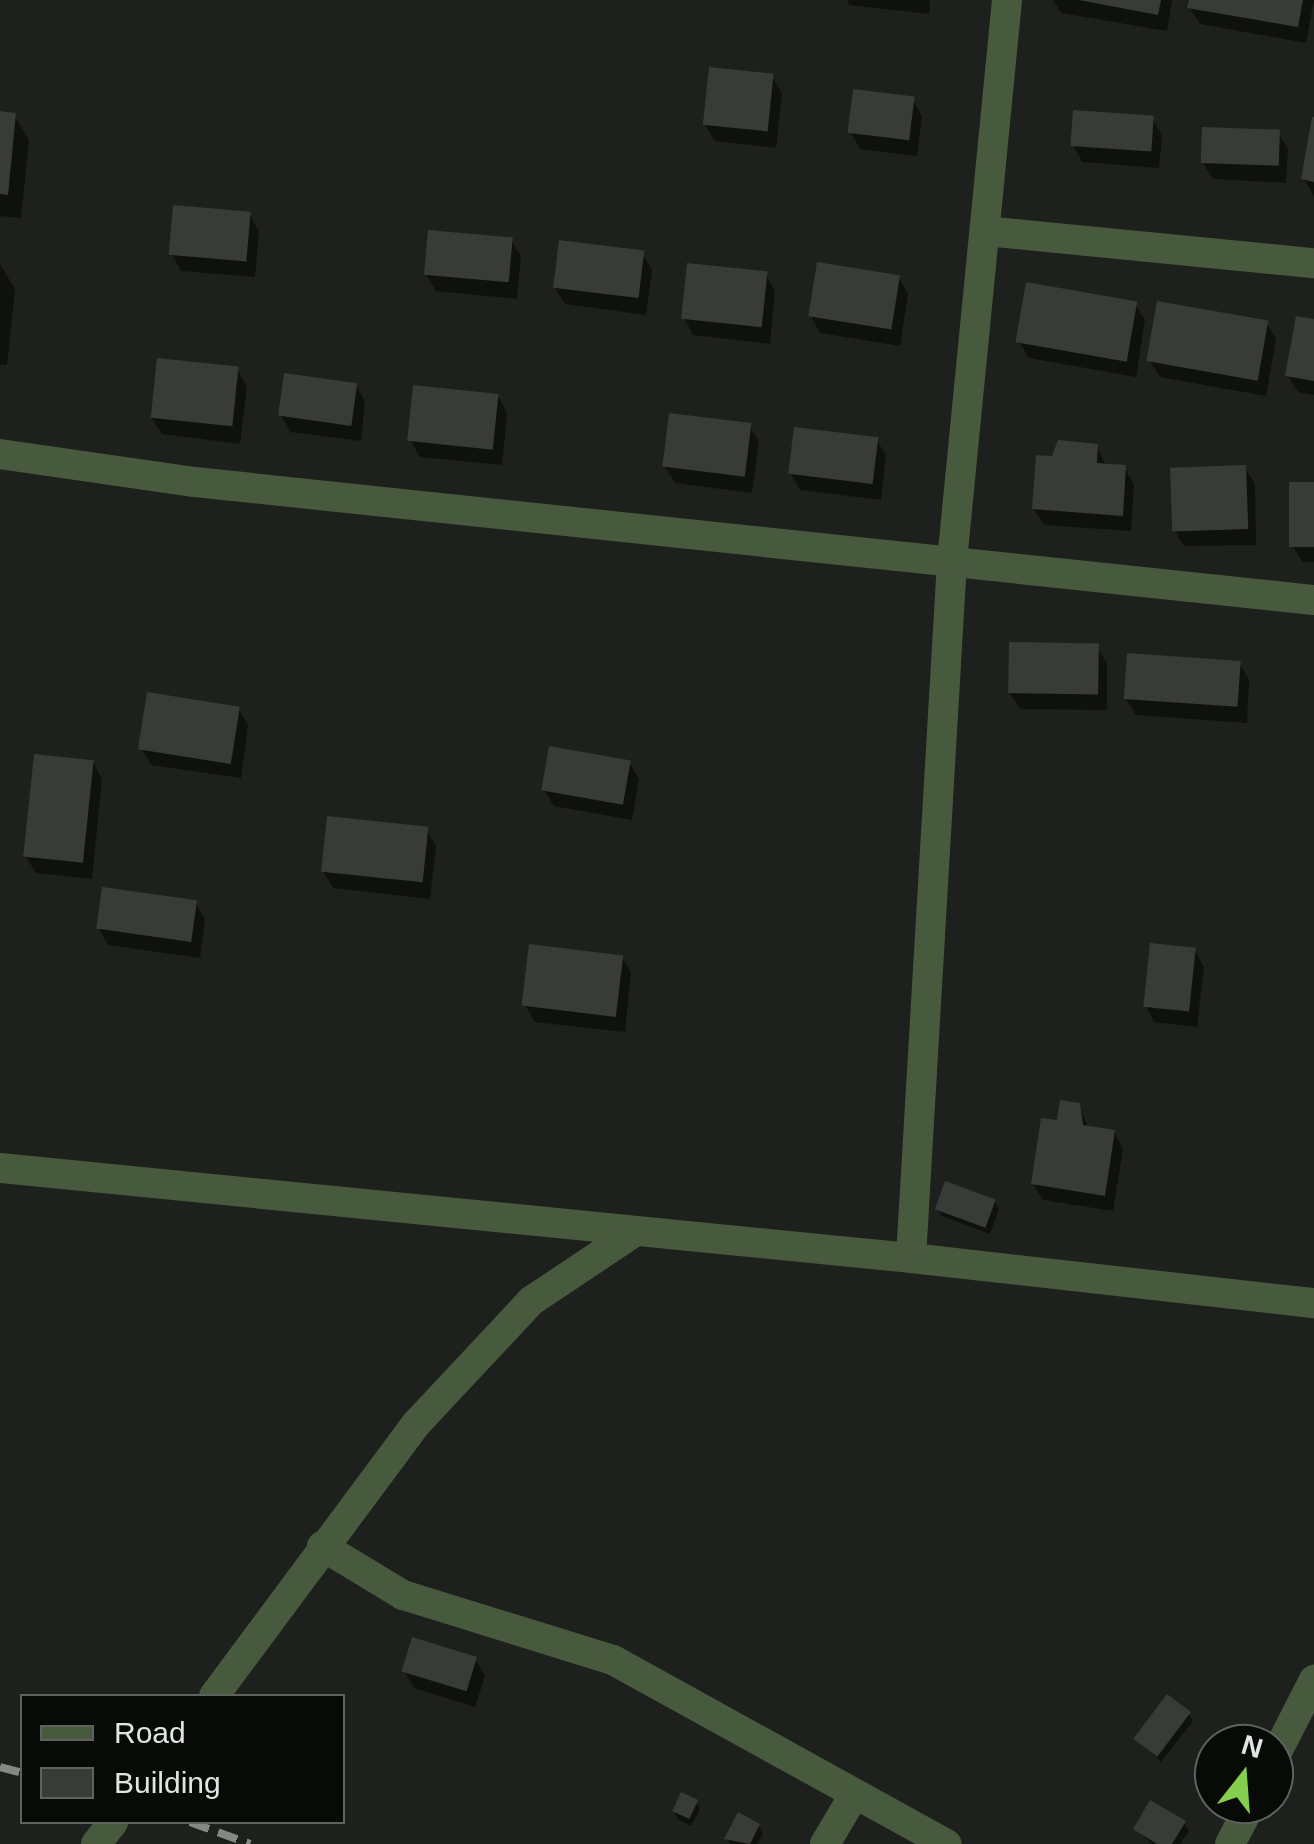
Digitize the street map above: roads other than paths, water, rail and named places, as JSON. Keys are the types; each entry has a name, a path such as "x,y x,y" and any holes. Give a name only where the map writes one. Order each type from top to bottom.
{"street":[{"path":"911,1258 952,561 1006,0"},
{"path":"984,231 1314,263"},
{"path":"0,454 194,482 1314,600"},
{"path":"0,1168 911,1258 1314,1303"},
{"path":"215,1694 417,1423 531,1301 636,1231"},
{"path":"322,1546 404,1595 613,1660 948,1844"},
{"path":"1291,1724 1314,1680"},
{"path":"824,1844 854,1794"},
{"path":"96,1844 112,1824"}],"railway":[{"path":"0,1767 20,1772"},
{"path":"195,1824 250,1844"}]}
